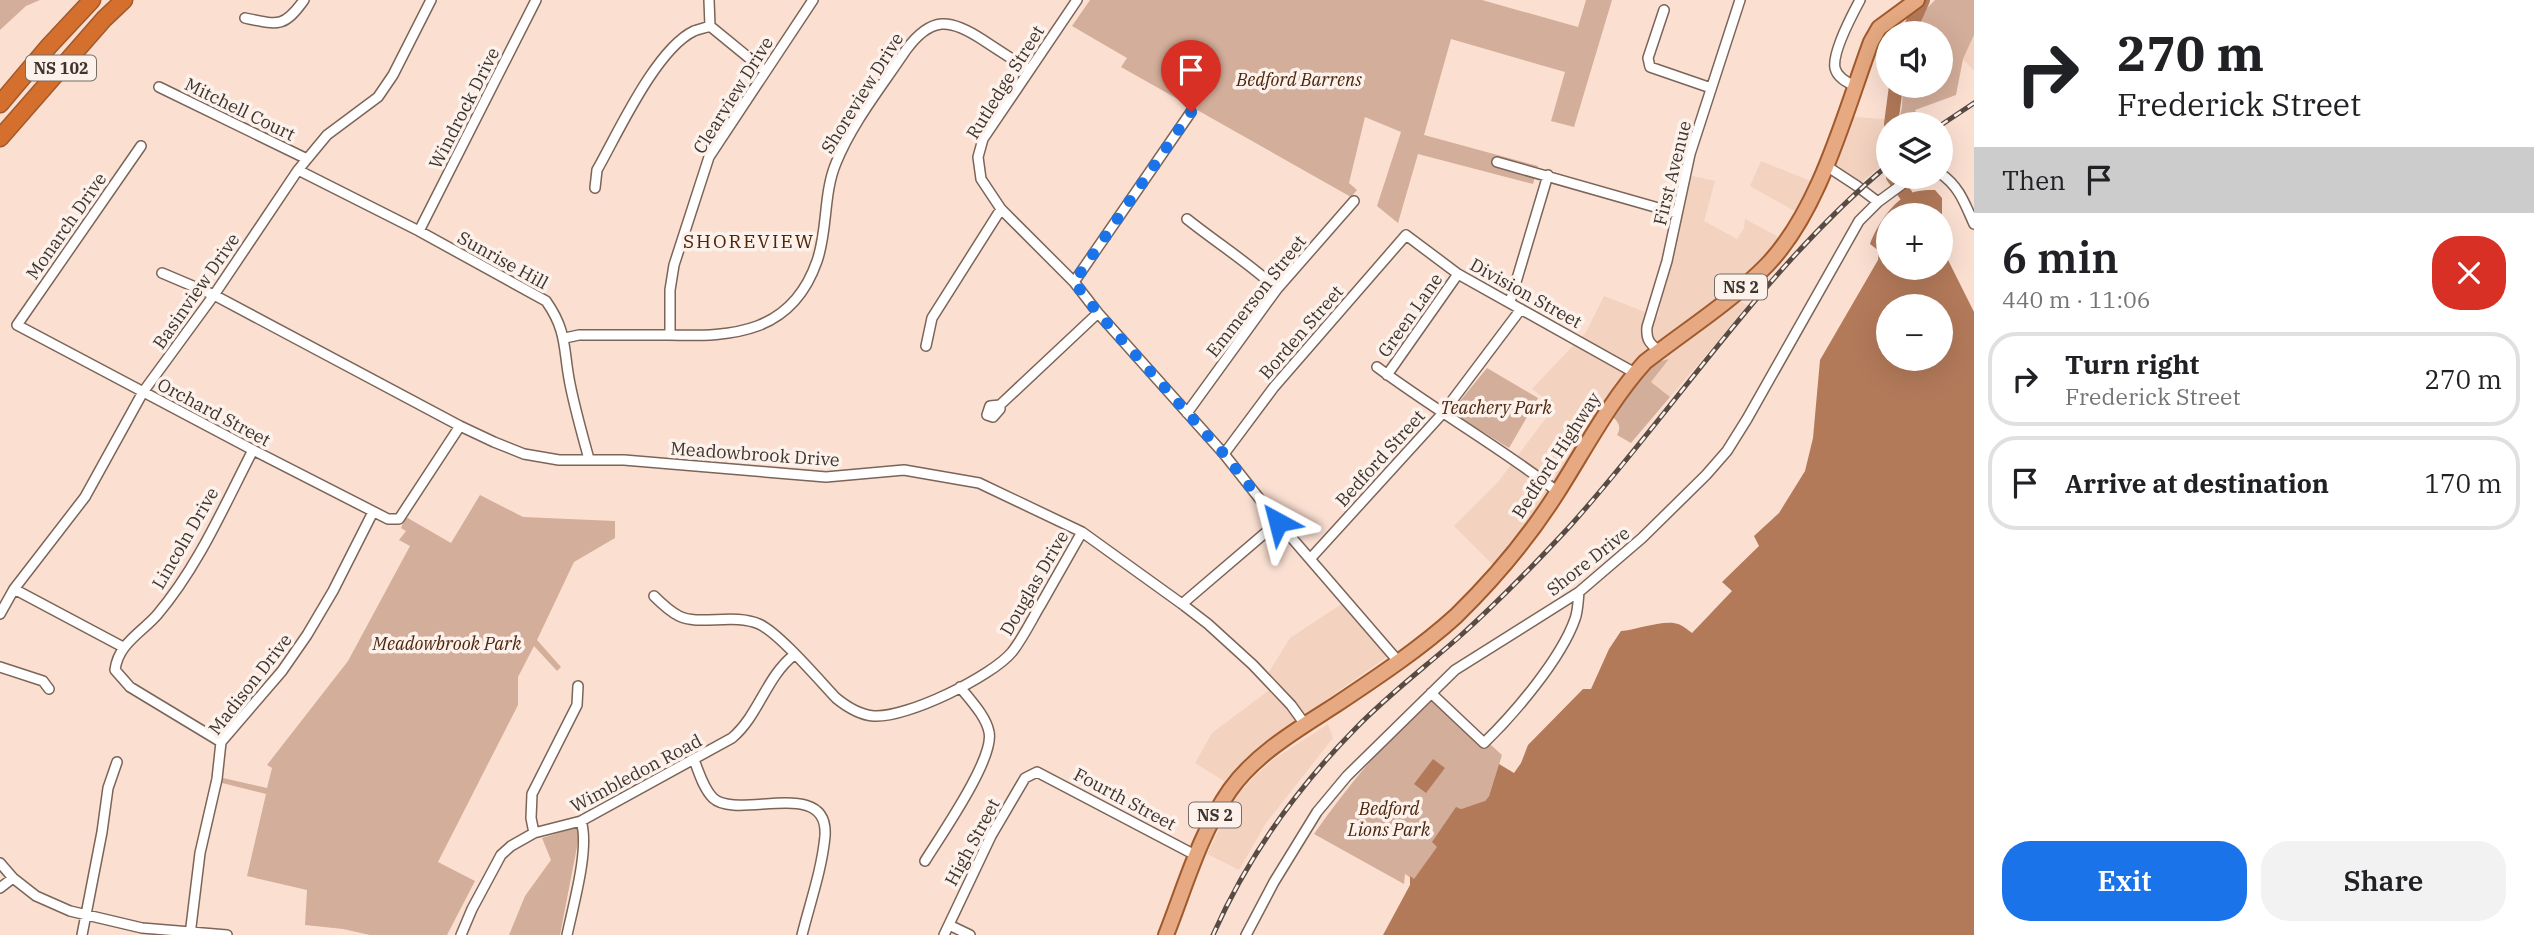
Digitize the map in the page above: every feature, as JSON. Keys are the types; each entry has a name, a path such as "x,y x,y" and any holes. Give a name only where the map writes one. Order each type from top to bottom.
{"highway":[{"name":"NS 102","path":"0,104 92,0"},
{"name":"NS 102","path":"0,138 104,19 124,0"}],"main road":[{"name":"Bedford Highway","path":"1166,935 1214,817 1231,788 1268,752 1304,723 1346,698 1455,616 1516,549 1558,492 1605,414 1635,373 1768,264 1793,232 1837,142 1871,42 1879,29 1907,3"}],"street":[{"path":"245,18 267,23 282,22 291,18 304,0"},
{"name":"Basinview Drive","path":"0,614 14,589 85,497 144,392 214,295 298,170 327,135 378,97 393,75 431,0"},
{"name":"Windrock Drive","path":"419,231 537,0"},
{"path":"709,0 710,26 765,71"},
{"name":"Clearview Drive","path":"670,335 670,290 674,265 709,157 813,0"},
{"name":"Rutledge Street","path":"1077,0 984,139 978,157 981,179 1001,209 1074,282 1098,313 1224,454 1278,522 1398,661"},
{"name":"First Avenue","path":"1659,351 1649,343 1647,327 1667,261 1690,153 1740,0"},
{"path":"1855,86 1845,82 1835,69 1835,59 1850,18 1860,0"},
{"path":"1664,10 1648,58 1650,67 1712,88"},
{"name":"Shoreview Drive","path":"565,338 579,335 729,335 759,325 793,303 803,291 817,259 831,178 840,153 914,38 927,29 938,23 952,22 1029,70"},
{"path":"595,188 597,170 654,71 684,37 710,26"},
{"name":"Mitchell Court","path":"159,87 307,159"},
{"path":"1074,282 1191,112"},
{"name":"Monarch Drive","path":"17,325 141,146"},
{"path":"1497,162 1676,213"},
{"path":"1825,165 1878,202"},
{"name":"Sunrise Hill","path":"298,170 419,231 546,301 565,338 570,386 589,459"},
{"path":"1510,302 1548,175"},
{"path":"1953,182 1974,224"},
{"name":"Shore Drive","path":"1246,935 1273,882 1318,812 1347,776 1455,670 1579,592 1642,538 1727,451 1859,221 1896,189"},
{"name":"Emmerson Street","path":"1187,413 1277,289 1354,201"},
{"path":"926,346 932,318 1001,209"},
{"path":"1187,219 1228,252 1250,264 1277,289"},
{"name":"Division Street","path":"1406,235 1458,274 1635,373"},
{"name":"Borden Street","path":"1224,454 1274,387 1406,235"},
{"name":"Meadowbrook Drive","path":"162,273 214,295 460,426 524,454 559,460 589,459 792,476 826,477 904,470 979,483 1082,532 1182,604 1253,666 1291,705 1304,723"},
{"name":"Green Lane","path":"1387,375 1458,274"},
{"name":"Bedford Street","path":"1310,559 1442,414 1521,309"},
{"path":"1000,405 1098,313"},
{"name":"Orchard Street","path":"17,325 388,519 399,519 460,426"},
{"path":"1377,368 1442,414 1518,461 1558,492"},
{"name":"Lincoln Drive","path":"221,741 130,687 115,670 116,660 123,647 157,615 201,551 253,450"},
{"name":"Madison Drive","path":"190,933 200,853 217,779 221,741 282,671 307,635 333,591 373,512"},
{"path":"1182,604 1278,522"},
{"name":"Douglas Drive","path":"654,596 667,609 681,617 725,618 758,624 777,636 836,698 857,712 870,716 901,713 960,687 1001,664 1013,650 1082,532"},
{"path":"14,589 123,647"},
{"path":"1431,693 1485,743 1526,697 1563,645 1575,618 1579,592"},
{"name":"Wimbledon Road","path":"461,935 501,855 511,846 534,833 580,821 720,746 746,726 783,663 794,655"},
{"path":"0,667 43,681 49,689"},
{"path":"534,833 531,818 532,794 577,705 578,686"},
{"path":"925,861 977,774 990,745 985,722 960,687"},
{"path":"694,760 704,785 714,799 740,805 799,803 815,810 824,822 825,835 820,864 802,935"},
{"path":"82,935 108,788 117,762"},
{"name":"Fourth Street","path":"1037,772 1197,856"},
{"name":"High Street","path":"944,935 991,836 1025,778 1037,772"},
{"path":"567,935 583,854 585,833 580,821"},
{"path":"0,863 13,878 51,904 142,928 227,935"},
{"path":"0,888 13,878"},
{"path":"949,925 970,935"}],"shaded area":[{"path":"1974,35 1974,71 1963,59"},
{"path":"1845,116 1876,119 1876,170 1857,186 1825,165"},
{"path":"1761,161 1818,184 1803,216 1750,186"},
{"path":"1688,175 1715,181 1704,221 1737,239 1744,228 1745,219 1790,243 1751,285 1737,274 1725,292 1646,354 1496,568 1454,526 1498,482 1555,406 1532,389 1586,332 1604,296 1658,317"},
{"path":"1935,190 1942,198 1942,203 1897,203 1907,195"},
{"path":"1876,230 1876,249 1870,244"},
{"path":"1876,263 1876,280 1953,280 1953,270 1974,312 1974,935 1383,935 1410,885 1410,876 1414,879 1437,847 1432,842 1456,807 1461,809 1485,801 1499,764 1514,773 1528,745 1583,689 1591,689 1609,649 1621,631 1672,623 1681,625 1692,633 1732,591 1722,582 1759,546 1754,536 1779,513 1805,471 1813,438 1820,360"},
{"path":"1736,298 1748,306 1670,397 1651,382 1668,360 1647,365"},
{"path":"1346,601 1395,651 1316,707 1227,783 1195,763 1212,733 1272,688 1264,680 1290,638"},
{"path":"1328,724 1333,738 1266,823 1239,870 1207,854 1240,792 1274,759"},
{"path":"1433,759 1445,768 1426,793 1414,784"}],"green space":[{"path":"0,0 40,0 26,6 0,30"},
{"name":"Bedford Barrens","path":"1090,0 1482,0 1578,27 1586,0 1612,0 1574,127 1551,121 1565,72 1451,39 1424,135 1538,166 1533,184 1418,154 1398,223 1377,206 1401,132 1365,117 1349,183 1357,190 1351,197 1121,67 1127,58 1072,26"},
{"path":"1935,0 1974,0 1974,35 1963,59 1956,95 1953,96 1953,21 1916,21"},
{"path":"1902,98 1948,98 1915,110 1916,112 1901,112"},
{"path":"1669,359 1651,382 1670,397 1631,443 1617,435 1619,425 1609,413 1647,365"},
{"name":"Teachery Park","path":"1487,368 1538,398 1509,448 1451,412"},
{"name":"Meadowbrook Park","path":"480,495 523,517 615,521 615,538 574,562 537,640 561,667 557,671 534,646 518,677 518,705 438,862 475,881 447,935 370,935 305,925 307,890 247,876 266,794 222,783 223,778 267,788 272,768 267,765 348,661 410,546 399,540 406,531 401,528 406,517 451,543"},
{"name":"Bedford Lions Park","path":"1437,696 1502,755 1489,796 1484,802 1456,808 1433,843 1438,847 1414,880 1405,874 1404,884 1314,834 1371,761 1402,727"},
{"path":"581,826 560,935 509,935 525,896 551,860 542,838"}],"waterway":[{"path":"1913,21 1923,0"},
{"path":"1893,112 1894,98"},
{"path":"1902,189 1906,195"}],"railway":[{"path":"1953,117 1974,103"},
{"path":"1213,935 1241,879 1275,825 1334,751 1381,704 1474,624 1544,554 1610,480 1723,339 1801,248 1876,176"}],"district":[{"name":"SHOREVIEW","path":"749,241"}],"route":[{"path":"1191,112 1074,282 1098,313 1224,454 1278,522"}]}
